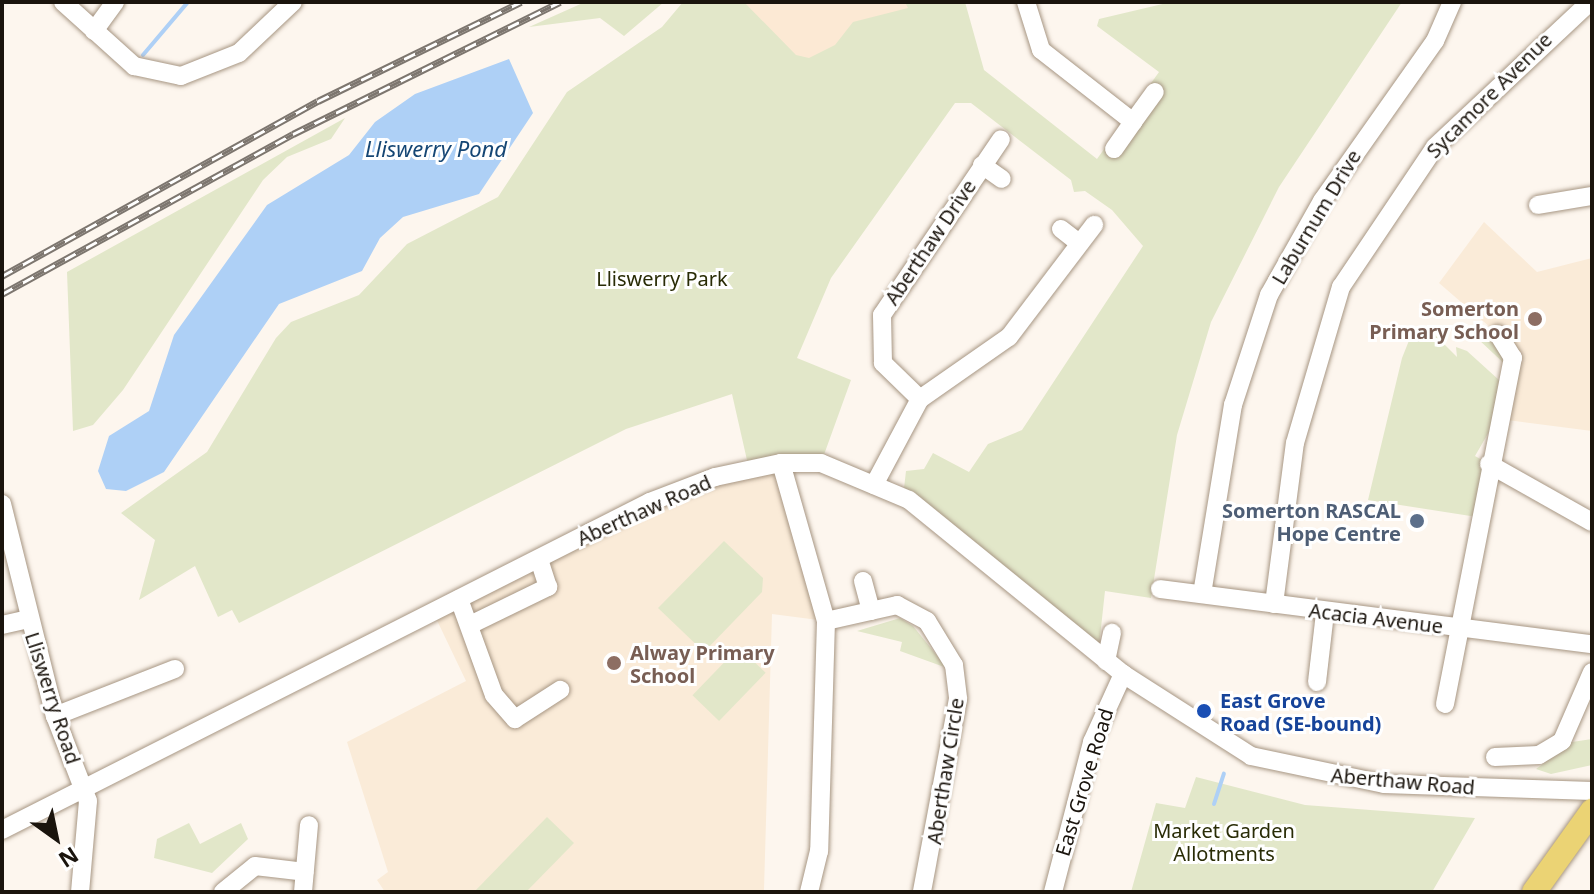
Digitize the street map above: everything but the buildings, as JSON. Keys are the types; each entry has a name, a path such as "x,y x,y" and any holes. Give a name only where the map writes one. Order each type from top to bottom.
{"main road":[{"path":"1534,892 1592,811"}],"street":[{"path":"63,2 147,73 195,75 239,53 293,2"},
{"path":"94,31 115,2"},
{"path":"1026,2 1041,50 1133,122"},
{"name":"Laburnum Drive","path":"1202,594 1233,405 1269,295 1322,201 1435,41 1452,2"},
{"name":"Sycamore Avenue","path":"1274,604 1295,443 1341,287 1435,147 1590,2"},
{"path":"1114,149 1155,92"},
{"name":"Aberthaw Drive","path":"920,399 883,363 882,315 1001,139"},
{"name":"Aberthaw Drive","path":"982,165 1002,179"},
{"path":"1538,205 1592,196"},
{"path":"874,485 920,399 1009,337 1094,225"},
{"path":"1061,229 1079,243"},
{"path":"1445,704 1455,628 1513,358 1498,334"},
{"path":"781,463 826,621 819,851 809,892"},
{"name":"Aberthaw Road","path":"2,830 693,484 781,463 821,463 874,485 956,533 1123,674 1251,756 1326,776 1592,791"},
{"path":"1489,464 1549,494 1592,522"},
{"name":"Lliswerry Road","path":"2,504 27,619 55,716 84,788 90,830 80,892"},
{"path":"472,624 548,587 539,559"},
{"path":"863,581 871,611"},
{"name":"Acacia Avenue","path":"1160,589 1325,613 1592,644"},
{"path":"459,599 472,624 494,695 515,719 560,690"},
{"name":"Aberthaw Circle","path":"826,621 897,605 914,611 946,648 958,683 922,892"},
{"path":"1317,682 1325,613"},
{"path":"2,625 27,619"},
{"path":"1106,661 1112,633"},
{"path":"55,716 175,669"},
{"path":"1495,757 1539,755 1562,741 1592,672"},
{"name":"East Grove Road","path":"1053,892 1092,742 1123,674"},
{"path":"303,892 309,825"},
{"path":"223,892 255,866 305,872"}],"shaded area":[{"path":"708,2 947,2 816,84"},
{"name":"Somerton Primary School","path":"1484,222 1537,272 1592,258 1592,431 1500,419 1510,376 1498,334 1439,283"},
{"name":"Alway Primary School","path":"781,463 826,621 772,614 764,890 385,892 377,880 388,872 347,742 466,681 433,612 650,502"}],"green space":[{"path":"585,2 664,2 624,36 600,18 529,27"},
{"name":"Lliswerry Park","path":"683,2 744,2 796,55 809,58 835,45 853,22 908,8 905,2 965,2 984,70 1097,159 1159,72 1097,26 1099,19 1171,2 1402,2 1279,187 1211,322 1177,435 1151,598 1105,591 1098,655 903,497 906,471 924,469 933,453 969,472 988,444 1022,430 1143,246 1112,210 1085,191 1074,192 1071,180 971,103 955,103 831,278 797,358 851,380 821,463 749,469 732,394 626,429 239,623 232,610 218,617 195,566 139,600 155,540 121,513 207,452 276,338 291,322 359,295 407,244 498,197 567,92 662,27"},
{"path":"345,118 331,139 287,157 263,180 123,390 93,425 73,431 67,272"},
{"path":"1427,327 1457,357 1456,347 1467,351 1499,380 1509,368 1478,339 1489,327 1513,358 1497,418 1475,456 1489,464 1477,517 1368,500 1402,358 1410,338"},
{"path":"724,541 763,578 762,592 704,652 658,608"},
{"path":"900,618 913,626 947,668 900,651 902,642 857,631"},
{"path":"739,647 766,673 719,721 692,695"},
{"path":"1592,739 1592,765 1551,774 1536,769 1572,742"},
{"name":"Market Garden Allotments","path":"1196,777 1305,805 1475,818 1432,892 1131,892 1156,803 1185,808"},
{"path":"547,817 574,843 526,892 474,892"},
{"path":"189,823 200,844 241,823 248,839 212,873 154,858 157,839"}],"water":[{"name":"Lliswerry Pond","path":"509,59 533,113 479,194 403,217 380,238 362,271 279,304 164,472 126,491 106,489 98,471 109,436 149,411 174,335 267,205 349,155 375,122 415,94"}],"waterway":[{"path":"143,55 188,2"},
{"path":"1214,804 1224,774"}],"railway":[{"path":"2,276 318,101 521,2"},
{"path":"2,294 293,134 560,2"}],"place":[{"name":"Somerton Primary School","path":"1535,319"},
{"name":"Somerton RASCAL Hope Centre","path":"1417,521"},
{"name":"Alway Primary School","path":"614,663"},
{"name":"East Grove Road (SE-bound)","path":"1204,711"}]}
